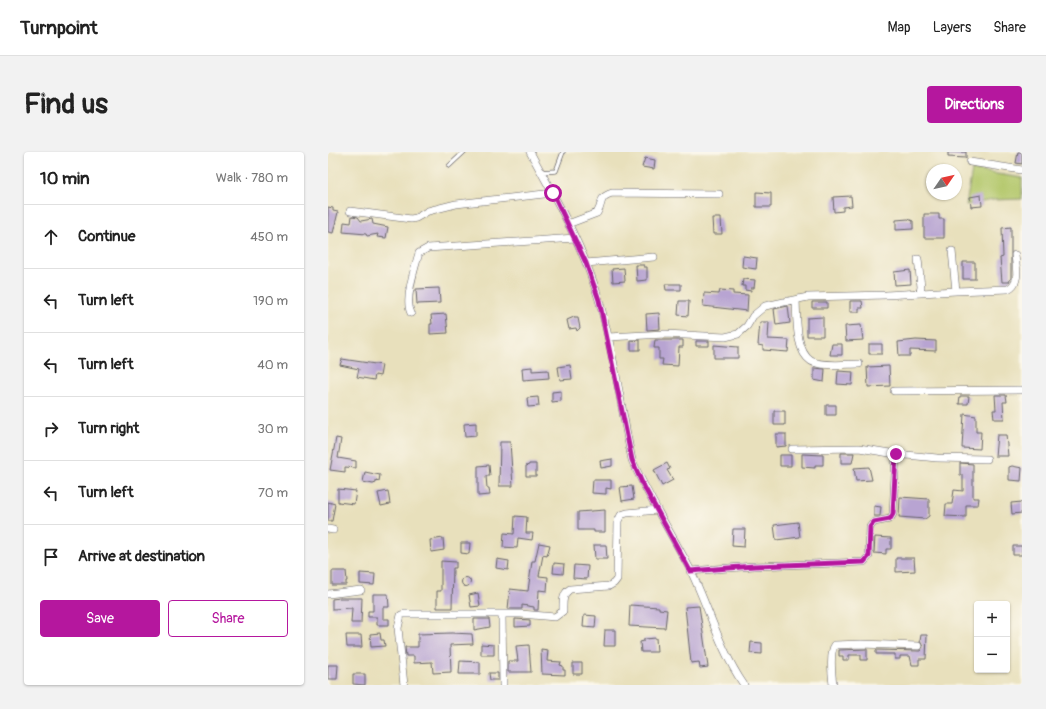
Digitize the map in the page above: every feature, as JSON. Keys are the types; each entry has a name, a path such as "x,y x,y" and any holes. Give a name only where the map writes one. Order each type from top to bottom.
{"street":[{"path":"530,152 553,193 575,238 586,263 599,300 608,337 632,460 656,510 690,571 722,644 744,685"},
{"path":"970,162 1022,170"},
{"path":"350,211 411,219 416,218 428,211 456,204 553,193"},
{"path":"568,224 597,213 601,200 604,196 612,193 719,194"},
{"path":"411,313 408,308 408,299 416,262 419,253 428,248 575,238"},
{"path":"952,251 956,291"},
{"path":"608,337 665,334 725,337 738,334 747,326 753,316 765,306 820,296 886,295 920,292 1008,289 1014,286 1017,279 1015,255"},
{"path":"586,263 654,257"},
{"path":"918,259 921,288 920,292"},
{"path":"796,300 799,344 803,353 811,361 822,364 860,364"},
{"path":"894,391 1022,390"},
{"path":"792,449 859,448 896,454 937,458 987,459"},
{"path":"690,571 754,566 864,562 869,556 870,527 874,522 890,519 893,514 896,454"},
{"path":"404,685 398,628 401,616 404,614 521,614 555,617 563,611 564,596 566,591 570,589 609,586 617,579 618,520 621,515 627,512 656,510"},
{"path":"328,594 361,590"},
{"path":"502,615 503,685"},
{"path":"833,685 831,664 833,648 835,646 862,644 918,646"}],"lane":[{"path":"449,166 464,152"},
{"path":"541,172 556,171 563,152"}],"green space":[{"path":"972,170 1022,178 1022,199 993,200 966,205"}],"building":[{"path":"948,152 966,152 966,158 948,157"},
{"path":"1018,152 1022,152 1022,164 1016,163"},
{"path":"645,158 655,160 654,169 642,167"},
{"path":"756,192 771,193 771,207 756,207"},
{"path":"981,195 982,206 971,207 970,197"},
{"path":"851,196 852,206 843,207 843,211 834,212 833,197"},
{"path":"328,207 333,208 333,211 338,212 333,233 328,232"},
{"path":"924,214 939,214 939,219 944,219 944,238 924,238"},
{"path":"352,216 358,217 361,221 372,219 373,224 388,227 386,238 377,237 378,234 367,236 366,234 343,232 344,222 351,223"},
{"path":"712,218 721,218 722,234 713,234"},
{"path":"908,219 913,221 913,229 896,230 896,220"},
{"path":"1011,227 1011,278 1009,282 1002,282 1000,258 1003,257 1002,228"},
{"path":"743,256 757,258 756,269 742,267"},
{"path":"963,262 975,262 975,279 963,279"},
{"path":"636,265 644,265 644,267 647,267 647,280 637,281"},
{"path":"624,268 625,281 613,282 612,269"},
{"path":"910,270 911,284 895,285 894,272"},
{"path":"743,279 755,280 754,288 751,288 751,291 745,290 745,286 742,286"},
{"path":"665,284 681,284 681,290 666,290"},
{"path":"439,288 440,303 417,304 416,289"},
{"path":"720,290 733,291 733,294 748,295 747,311 703,306 704,293 719,294"},
{"path":"679,301 689,301 688,316 678,315"},
{"path":"850,301 862,301 863,308 859,308 859,312 850,312"},
{"path":"812,302 827,302 827,308 812,308"},
{"path":"788,306 790,323 776,325 774,309"},
{"path":"659,313 660,329 647,330 646,314"},
{"path":"446,314 448,333 430,334 430,324 432,324 431,315"},
{"path":"574,317 578,318 580,328 577,331 576,328 569,329 567,320"},
{"path":"823,317 823,336 807,336 807,318"},
{"path":"760,322 769,322 768,339 789,340 788,352 763,350 763,346 758,345"},
{"path":"861,325 863,340 846,341 845,326"},
{"path":"640,340 640,350 631,350 631,341"},
{"path":"655,340 683,340 683,347 679,347 678,366 662,365 663,359 659,359 659,348 654,348"},
{"path":"916,340 936,341 936,351 910,350 910,356 899,356 898,342"},
{"path":"696,341 709,341 709,346 696,346"},
{"path":"832,344 842,344 842,355 830,355"},
{"path":"869,344 882,344 882,354 869,354"},
{"path":"714,345 738,347 738,358 714,358"},
{"path":"342,359 382,365 380,376 375,375 374,380 357,377 359,369 340,365"},
{"path":"570,365 572,379 560,380 558,367"},
{"path":"889,366 890,386 868,387 867,367"},
{"path":"532,367 532,371 548,370 549,378 523,380 522,368"},
{"path":"814,368 825,369 824,382 814,380"},
{"path":"838,371 853,372 852,385 837,384"},
{"path":"561,391 561,401 552,402 552,392"},
{"path":"995,395 1006,395 1007,402 1003,402 1004,419 994,419 993,410 996,410"},
{"path":"960,396 969,396 968,404 959,404"},
{"path":"538,397 539,406 528,407 527,398"},
{"path":"826,405 836,405 836,415 826,415"},
{"path":"774,411 785,411 785,425 774,425"},
{"path":"964,414 976,416 976,432 981,432 980,449 962,448"},
{"path":"476,423 476,436 465,437 464,424"},
{"path":"776,434 786,434 786,446 776,447"},
{"path":"997,435 1006,435 1008,456 995,456"},
{"path":"336,438 341,439 338,458 356,461 356,468 345,467 345,472 330,470"},
{"path":"500,442 510,442 513,486 499,486"},
{"path":"841,453 854,453 852,463 841,463"},
{"path":"802,454 823,455 823,465 815,465 815,468 802,467"},
{"path":"780,455 791,455 791,466 780,466"},
{"path":"612,459 612,466 601,468 600,461"},
{"path":"667,463 670,469 667,470 673,480 662,486 654,470"},
{"path":"960,463 973,464 973,498 979,498 978,505 966,505 966,517 945,516 946,504 952,504 954,490 963,491 963,475 960,475"},
{"path":"529,464 536,464 536,476 526,476 526,466"},
{"path":"489,465 490,476 486,476 487,488 489,488 490,495 478,496 478,466"},
{"path":"1012,466 1022,468 1021,481 1009,480 1009,467"},
{"path":"869,467 872,480 856,481 854,468"},
{"path":"365,472 380,475 379,481 376,480 376,483 373,484 363,482"},
{"path":"593,480 611,480 611,489 606,488 606,494 592,493"},
{"path":"632,486 634,499 622,501 620,487"},
{"path":"338,489 356,491 354,504 338,502"},
{"path":"388,491 390,504 381,506 378,493"},
{"path":"900,497 929,499 929,516 925,519 899,517"},
{"path":"328,502 335,504 332,521 328,521"},
{"path":"1022,502 1022,513 1012,514 1011,503"},
{"path":"874,506 881,507 880,516 874,516"},
{"path":"605,510 605,532 578,530 578,512"},
{"path":"515,516 527,517 526,533 533,533 532,540 518,538 517,548 503,547 504,533 514,534"},
{"path":"798,522 800,537 776,540 774,525"},
{"path":"733,529 745,529 744,547 732,546"},
{"path":"875,537 891,538 891,549 886,549 886,554 874,553"},
{"path":"443,538 444,550 431,552 430,540"},
{"path":"461,543 470,543 469,554 461,553"},
{"path":"539,543 550,545 547,556 543,555 539,576 548,577 547,591 539,590 538,610 534,610 534,607 522,605 522,609 508,609 510,589 528,591 532,561 535,561"},
{"path":"594,545 606,545 607,559 595,559"},
{"path":"1013,546 1022,546 1022,555 1013,555"},
{"path":"896,558 914,558 915,571 896,572"},
{"path":"497,559 509,561 508,570 496,568"},
{"path":"441,561 456,562 456,568 453,568 452,608 437,608 437,591 441,591"},
{"path":"554,563 564,564 563,574 553,573"},
{"path":"574,565 588,566 587,579 573,578"},
{"path":"332,571 346,571 346,585 332,585"},
{"path":"360,573 375,574 374,585 360,584"},
{"path":"464,578 468,578 470,582 468,586 464,586 462,584 462,580"},
{"path":"478,593 480,606 471,607 469,595"},
{"path":"373,594 388,594 389,607 383,607 383,619 389,619 389,625 377,625 377,617 368,617 368,611 373,611"},
{"path":"362,598 361,623 351,623 352,608 332,609 332,599"},
{"path":"630,605 659,607 659,609 667,610 665,628 629,626"},
{"path":"699,606 708,667 700,668 699,662 691,663 685,607"},
{"path":"584,615 596,616 595,628 583,627"},
{"path":"474,619 489,619 490,627 474,630"},
{"path":"515,619 530,620 530,626 515,627"},
{"path":"605,630 615,630 615,646 604,646"},
{"path":"380,633 381,640 384,640 385,646 371,647 370,634"},
{"path":"418,634 472,634 473,644 450,645 451,672 433,673 432,662 414,663 414,656 406,656 405,647 418,647"},
{"path":"346,635 361,635 362,647 347,647"},
{"path":"921,635 927,635 926,659 919,659 919,665 912,665 910,656 900,656 900,659 895,659 895,654 876,654 876,650 920,651 923,647 920,641"},
{"path":"656,638 657,652 641,652 640,642 644,641 644,639"},
{"path":"751,642 762,643 762,654 750,653"},
{"path":"481,644 494,645 494,655 481,655"},
{"path":"529,645 531,672 508,672 508,661 518,661 516,646"},
{"path":"541,649 548,650 547,661 561,662 560,665 563,666 563,670 565,670 565,675 542,674"},
{"path":"867,649 867,660 861,660 861,655 849,655 849,660 843,660 843,656 839,656 839,650"},
{"path":"460,661 480,662 480,674 459,674"},
{"path":"573,663 582,663 582,674 573,674"},
{"path":"328,665 338,665 337,679 328,679"},
{"path":"489,673 498,673 498,680 490,680"},
{"path":"353,674 365,674 365,685 353,684"}],"route":[{"path":"553,193 586,263 599,300 608,337 632,460 642,483 690,571 754,566 864,562 869,556 868,532 870,527 874,522 890,519 893,514 896,454"}]}
